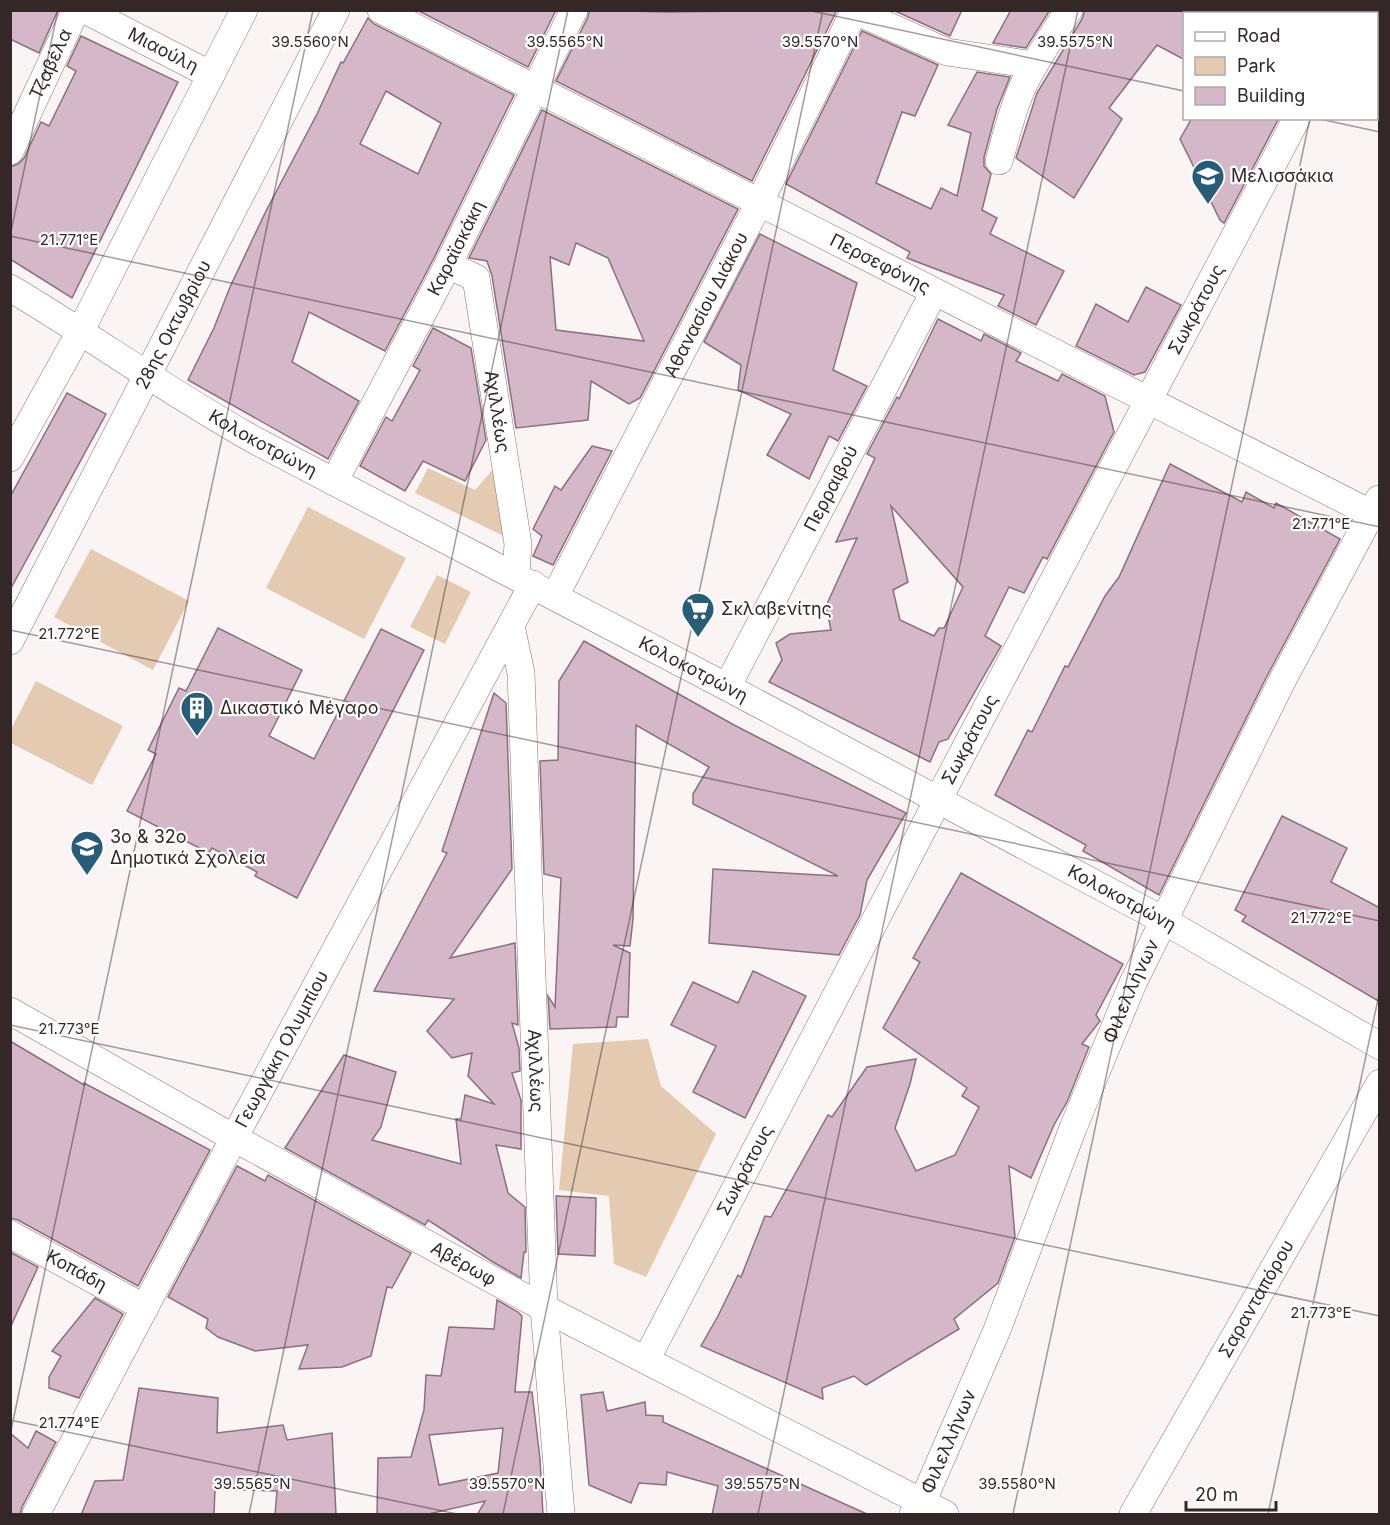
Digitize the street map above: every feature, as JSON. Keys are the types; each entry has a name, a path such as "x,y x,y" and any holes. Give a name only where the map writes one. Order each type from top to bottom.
{"street":[{"name":"Τζαβέλα","path":"10,151 76,10"},
{"name":"Μιαούλη","path":"85,10 211,75"},
{"path":"10,458 81,330 244,10"},
{"name":"28ης Οκτωβρίου","path":"10,641 336,10"},
{"name":"Περσεφόνης","path":"381,10 1149,401 1377,510"},
{"name":"Καραϊσκάκη","path":"334,482 448,265 574,10"},
{"path":"999,161 1012,116 1034,65 1069,10"},
{"path":"855,11 947,52 1034,65"},
{"name":"Αθανασίου Διάκου","path":"534,585 759,203 855,11"},
{"name":"Σωκράτους","path":"646,1360 1296,120"},
{"name":"Αχιλλέως","path":"448,265 476,278 518,544 534,585"},
{"name":"Κολοκοτρώνη","path":"10,288 81,330 147,376 229,426 727,687 1163,920 1380,1046"},
{"name":"Περραιβού","path":"727,687 934,292"},
{"name":"Φιλελλήνων","path":"927,1511 1113,1026 1280,685 1377,510"},
{"name":"Γεωργάκη Ολυμπίου","path":"36,1515 234,1138 534,585"},
{"name":"Αχιλλέως","path":"511,626 521,673 544,1308 561,1515"},
{"name":"Αβέρωφ","path":"10,1011 234,1138 544,1308 646,1360 927,1511"},
{"name":"Σαρανταπόρου","path":"1133,1515 1380,1083"},
{"name":"Κοπάδη","path":"10,1234 145,1308"}],"green space":[{"path":"500,461 514,541 415,493 428,468 475,490"},
{"path":"308,507 406,558 364,639 266,588"},
{"path":"91,549 189,601 153,670 54,617"},
{"path":"437,575 471,592 445,644 410,627"},
{"path":"36,681 123,726 92,785 11,743 11,729"},
{"path":"648,1039 661,1086 716,1134 646,1277 614,1264 609,1196 559,1190 573,1044"}],"building":[{"path":"10,10 58,10 39,53 10,39"},
{"path":"417,10 556,10 528,67"},
{"path":"589,10 667,12 837,10 752,181 556,81 588,17"},
{"path":"893,10 962,10 950,36"},
{"path":"1011,10 1050,10 1026,48 993,43"},
{"path":"1085,10 1185,10 1183,12 1183,59 1157,45 1109,108 1122,119 1074,198 1016,158 1037,93 1082,19"},
{"path":"368,18 374,24 514,95 434,258 385,351 309,312 292,362 359,401 328,459 188,380 214,328 230,287 266,211 317,114 341,62 343,63","holes":["386,91 441,123 418,174 360,144"]},
{"path":"862,31 938,65 915,116 902,112 876,183 931,209 941,188 957,196 971,133 948,125 977,72 1010,77 997,109 984,157 984,166 991,174 982,210 997,218 990,234 1064,271 1036,325 998,306 1004,295 907,258 910,252 786,184"},
{"path":"81,36 178,82 72,298 10,259 10,167 18,164 24,158 41,122 49,126 76,71 67,66"},
{"path":"542,110 738,209 640,398 629,404 591,381 588,420 516,428 492,276 487,261 469,258","holes":["576,243 608,258 644,341 556,330 550,257 569,265"]},
{"path":"1191,120 1278,120 1224,223 1220,220 1180,139"},
{"path":"760,234 857,283 833,370 867,386 838,441 829,436 809,479 767,455 791,414 738,390 741,365 704,342"},
{"path":"1146,287 1181,305 1145,372 1134,375 1076,346 1096,304 1128,322"},
{"path":"938,319 981,341 984,334 1021,353 1016,361 1058,381 1062,374 1105,396 1114,432 1047,559 1043,557 1024,593 1009,587 985,636 1001,646 948,739 939,742 930,762 769,682 782,660 776,643 790,634 831,630 826,606 857,538 836,542 875,458 867,454 897,397 899,399","holes":["891,506 963,587 944,628 939,628 934,636 900,620 893,590 908,582"]},
{"path":"433,328 471,348 486,440 465,481 423,461 405,491 360,466 386,417 392,421 420,370 413,366"},
{"path":"67,393 106,414 10,590 10,497"},
{"path":"592,446 612,451 553,565 533,556 542,536 533,529 555,486 561,490"},
{"path":"1170,464 1242,502 1246,492 1274,508 1276,503 1340,539 1266,678 1159,895 1083,851 1086,845 995,795 1028,730 1032,732 1065,666 1068,667 1105,596 1119,577"},
{"path":"218,628 302,670 269,736 314,759 381,629 424,650 297,898 255,876 257,872 212,848 209,853 127,811 156,754 148,750 179,688 186,691"},
{"path":"584,641 734,725 906,813 867,880 860,915 839,955 709,943 713,869 838,876 693,804 693,794 709,767 636,725 633,919 630,946 613,945 630,953 628,1017 617,1017 616,1027 550,1029 548,996 555,1007 561,878 544,874 540,761 558,760 559,681"},
{"path":"494,693 506,703 512,869 450,958 515,943 518,1025 512,1023 519,1048 520,1071 512,1073 521,1100 521,1149 496,1145 508,1193 525,1207 526,1252 524,1252 521,1278 428,1220 425,1225 285,1148 344,1055 396,1072 381,1127 372,1140 461,1164 456,1119 461,1119 465,1095 494,1104 468,1076 472,1053 452,1058 427,1031 454,999 374,991 447,853 442,851"},
{"path":"1282,816 1347,848 1331,882 1380,908 1380,1002 1242,921 1246,916 1235,910"},
{"path":"961,873 1123,964 1096,1015 1100,1021 1082,1044 1089,1047 1067,1102 1054,1125 1031,1178 1009,1166 1015,1237 998,1283 954,1319 959,1329 866,1385 854,1376 822,1388 823,1399 701,1346 738,1275 741,1277 765,1216 771,1217 828,1115 832,1117 867,1067 916,1059 895,1128 916,1171 955,1155 979,1107 962,1096 967,1088 883,1028 920,962 913,958"},
{"path":"753,971 806,996 745,1118 693,1092 716,1046 671,1025 693,982 738,1003"},
{"path":"10,1041 84,1085 84,1083 210,1150 138,1286 18,1220 10,1218"},
{"path":"237,1166 265,1181 268,1175 411,1253 392,1288 387,1287 371,1356 342,1367 299,1369 308,1345 255,1351 218,1337 206,1328 208,1319 168,1297"},
{"path":"556,1196 596,1198 595,1256 558,1254"},
{"path":"10,1252 38,1267 10,1328"},
{"path":"95,1298 123,1314 79,1398 49,1388 49,1377 61,1356 52,1351"},
{"path":"497,1300 522,1316 515,1392 532,1392 540,1459 543,1515 477,1515 485,1501 424,1515 377,1515 378,1458 411,1457 424,1410 426,1375 441,1376 449,1327 494,1329","holes":["503,1428 498,1473 439,1485 429,1435"]},
{"path":"139,1388 218,1398 217,1433 283,1425 287,1440 332,1433 336,1515 275,1515 277,1491 215,1489 214,1515 81,1515 95,1481 123,1480"},
{"path":"603,1392 607,1411 645,1402 646,1415 663,1416 663,1422 869,1515 712,1515 718,1486 667,1472 666,1485 639,1483 631,1503 589,1485 581,1395"},
{"path":"36,1431 56,1442 20,1515 10,1515 10,1433 28,1448"}],"place":[{"name":"Μελισσάκια","path":"1208,205"},
{"name":"Σκλαβενίτης","path":"698,638"},
{"name":"Δικαστικό Μέγαρο","path":"197,737"},
{"name":"3ο & 32ο Δημοτικά Σχολεία","path":"87,876"}]}
